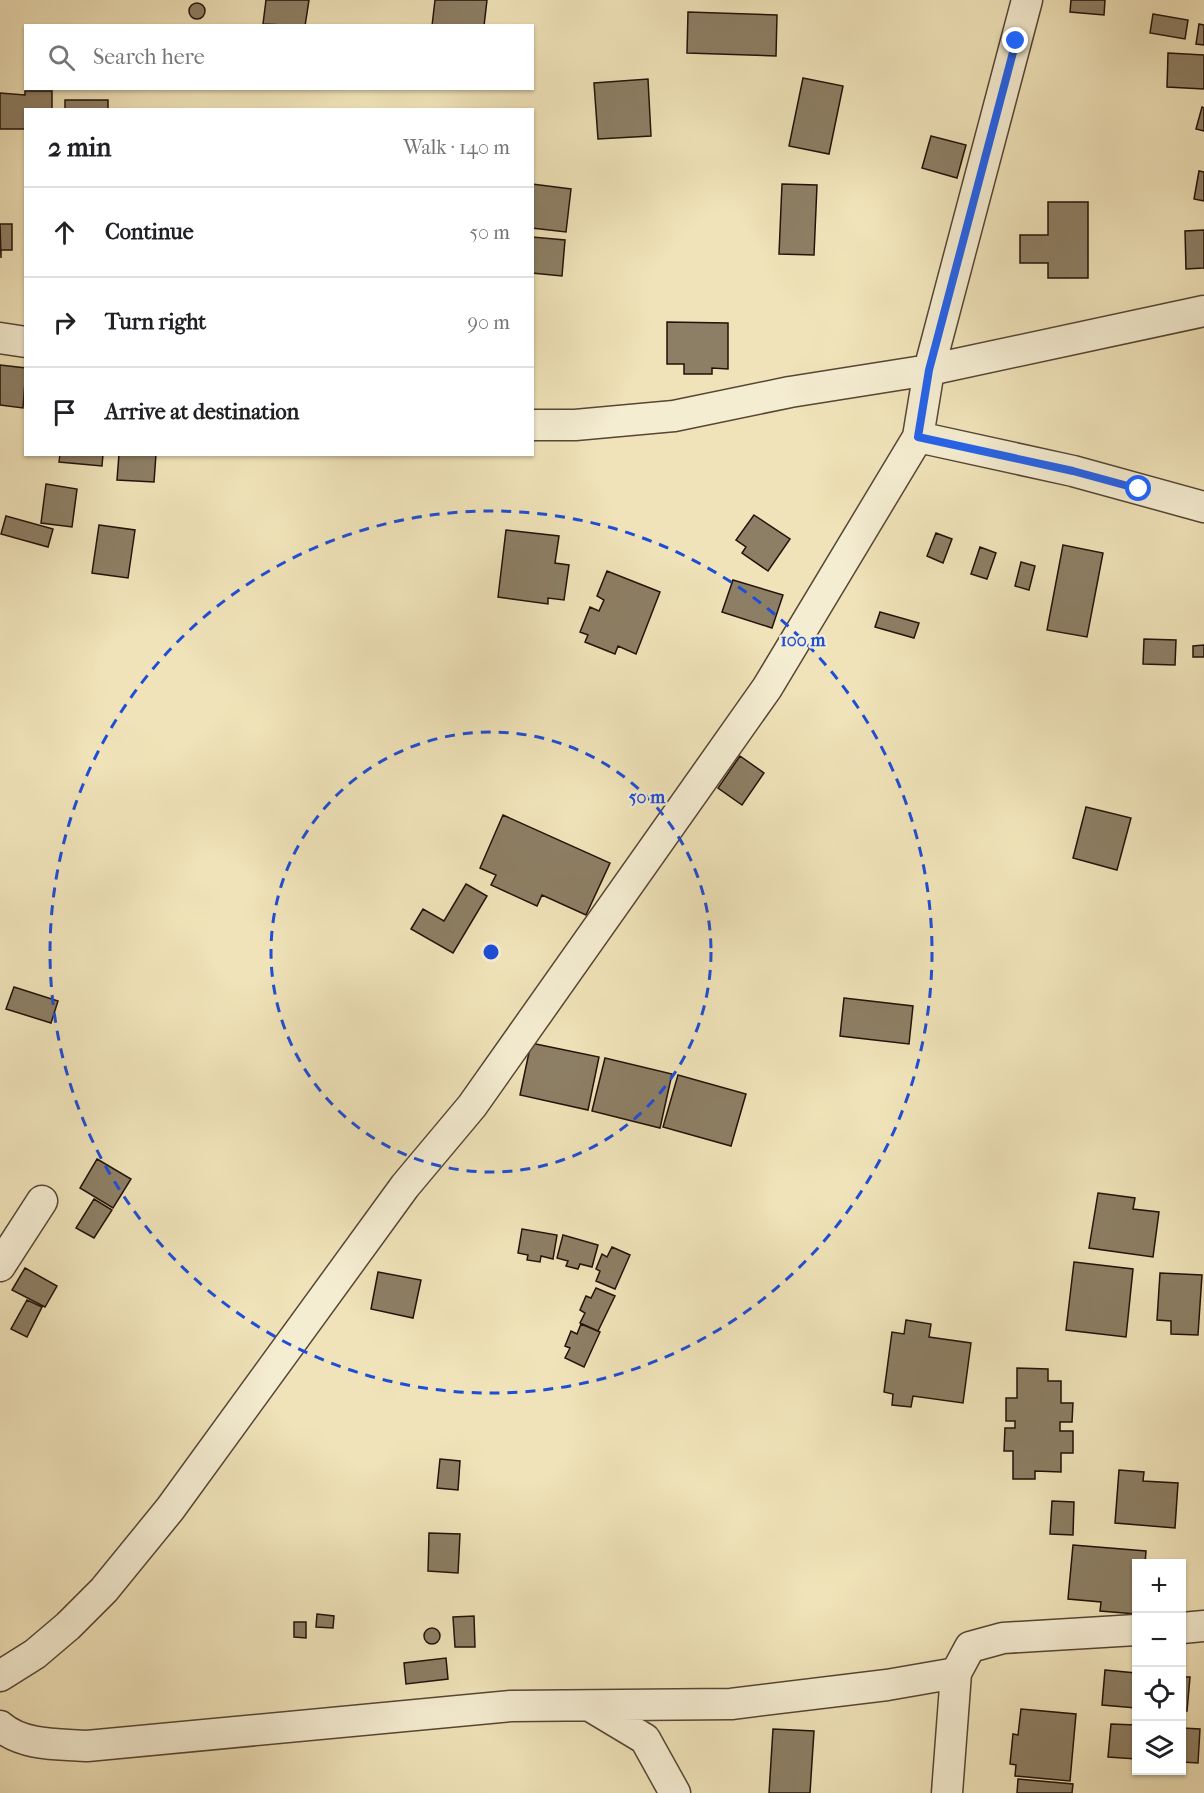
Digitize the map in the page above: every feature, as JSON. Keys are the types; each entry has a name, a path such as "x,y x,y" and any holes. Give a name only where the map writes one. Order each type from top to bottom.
{"street":[{"path":"0,1677 35,1654 68,1626 104,1590 170,1509 405,1186 472,1106 766,688 918,437 929,370 1027,0"},
{"path":"534,425 575,425 674,416 790,392 929,370 1204,310"},
{"path":"0,338 24,342"},
{"path":"918,437 1073,471 1204,507"},
{"path":"0,1266 42,1201"},
{"path":"1186,1628 1204,1626"},
{"path":"947,1793 956,1673 970,1647 1003,1638 1132,1630"},
{"path":"0,1726 7,1732 34,1742 87,1746 499,1707 732,1704 887,1685 956,1673"},
{"path":"590,1706 645,1739 675,1793"}],"building":[{"path":"266,0 309,0 305,24 263,24"},
{"path":"435,0 487,0 484,24 432,24"},
{"path":"1071,0 1105,0 1104,15 1070,12"},
{"path":"197,3 203,5 205,11 203,17 197,19 191,17 189,11 191,5"},
{"path":"688,12 777,15 776,56 687,53"},
{"path":"1153,14 1188,20 1185,39 1150,33"},
{"path":"1199,24 1204,25 1204,45 1196,44"},
{"path":"1168,53 1204,55 1204,89 1167,87"},
{"path":"803,78 843,86 829,154 789,146"},
{"path":"648,79 651,136 598,139 594,83"},
{"path":"25,91 52,91 52,108 24,108 24,129 0,129 0,93 25,95"},
{"path":"65,100 108,100 108,108 65,108"},
{"path":"1202,107 1204,108 1204,131 1196,129"},
{"path":"931,136 966,145 957,178 922,168"},
{"path":"1199,171 1204,172 1204,201 1194,199"},
{"path":"534,184 571,189 566,232 534,228"},
{"path":"782,184 817,185 814,255 779,254"},
{"path":"1048,202 1088,202 1088,278 1048,278 1048,263 1020,263 1020,235 1048,235"},
{"path":"0,224 12,224 12,250 1,250 1,258"},
{"path":"1204,230 1204,268 1186,269 1185,231"},
{"path":"534,237 565,240 562,276 534,273"},
{"path":"667,322 728,323 728,369 712,368 712,374 684,374 684,364 667,364"},
{"path":"0,365 24,368 23,408 0,405"},
{"path":"60,456 103,456 102,466 59,462"},
{"path":"119,456 156,456 154,482 117,480"},
{"path":"46,484 77,489 72,527 41,523"},
{"path":"754,515 790,539 768,571 742,553 746,547 736,540"},
{"path":"6,516 53,529 48,547 1,534"},
{"path":"99,525 135,530 128,578 92,573"},
{"path":"506,530 559,536 555,563 569,565 564,600 548,598 548,604 498,597"},
{"path":"936,533 952,539 943,563 927,556"},
{"path":"1063,545 1103,553 1087,637 1047,630"},
{"path":"980,547 996,553 987,579 971,574"},
{"path":"1021,562 1035,566 1029,590 1015,586"},
{"path":"607,571 660,592 636,654 618,646 615,654 585,642 588,635 580,632 590,607 599,611 604,600 597,596"},
{"path":"733,580 783,595 772,628 722,612"},
{"path":"880,612 919,623 914,638 875,627"},
{"path":"1144,639 1176,640 1175,665 1143,664"},
{"path":"1204,645 1204,657 1193,657 1193,646"},
{"path":"740,756 764,773 742,805 718,788"},
{"path":"1086,807 1131,818 1117,870 1073,858"},
{"path":"503,815 610,863 586,915 542,895 537,906 491,885 496,875 480,868"},
{"path":"466,884 487,896 453,953 411,929 423,909 444,921"},
{"path":"14,987 58,1001 51,1023 6,1009"},
{"path":"844,998 913,1006 909,1044 840,1036"},
{"path":"531,1043 599,1057 588,1110 520,1095"},
{"path":"605,1058 672,1074 660,1128 592,1111"},
{"path":"678,1075 746,1094 731,1146 663,1127"},
{"path":"97,1159 131,1179 113,1208 80,1188"},
{"path":"1098,1193 1135,1198 1133,1209 1159,1212 1153,1257 1089,1248"},
{"path":"94,1199 112,1210 94,1238 76,1228"},
{"path":"522,1229 557,1235 553,1259 541,1256 540,1262 527,1260 528,1255 518,1253"},
{"path":"563,1235 598,1245 592,1267 580,1264 578,1269 566,1266 568,1261 557,1258"},
{"path":"612,1247 630,1255 615,1289 596,1281 600,1271 596,1269 602,1254 607,1257"},
{"path":"1074,1262 1133,1269 1126,1337 1066,1330"},
{"path":"25,1268 57,1286 45,1307 12,1290"},
{"path":"378,1272 421,1280 413,1318 371,1309"},
{"path":"1160,1273 1202,1275 1198,1335 1171,1334 1171,1321 1157,1320"},
{"path":"596,1288 615,1296 598,1331 580,1323 585,1313 580,1310 586,1296 591,1298"},
{"path":"27,1300 42,1307 27,1337 11,1329"},
{"path":"906,1320 931,1324 929,1337 971,1343 963,1403 913,1396 911,1407 892,1405 893,1394 884,1392 892,1332 904,1334"},
{"path":"581,1324 600,1332 584,1367 565,1358 570,1348 565,1346 571,1331 577,1334"},
{"path":"1017,1368 1048,1369 1048,1381 1061,1381 1061,1403 1073,1403 1072,1422 1060,1422 1060,1431 1073,1431 1073,1453 1061,1453 1061,1472 1035,1471 1035,1479 1013,1479 1013,1451 1004,1451 1005,1428 1015,1428 1015,1421 1006,1421 1006,1398 1017,1398"},
{"path":"440,1459 460,1461 458,1490 437,1488"},
{"path":"1119,1470 1144,1472 1143,1481 1178,1483 1175,1528 1115,1523"},
{"path":"1052,1501 1074,1502 1073,1535 1050,1534"},
{"path":"429,1533 460,1534 458,1573 428,1571"},
{"path":"1073,1545 1146,1551 1145,1559 1132,1559 1132,1614 1100,1611 1101,1602 1068,1599"},
{"path":"317,1614 334,1616 333,1628 316,1627"},
{"path":"474,1616 475,1647 455,1647 453,1617"},
{"path":"294,1622 306,1622 306,1638 294,1637"},
{"path":"429,1628 435,1628 440,1636 438,1642 429,1644 424,1639 424,1633"},
{"path":"446,1658 448,1679 406,1684 404,1663"},
{"path":"1105,1670 1132,1673 1132,1708 1102,1705"},
{"path":"1186,1677 1190,1677 1187,1711"},
{"path":"1021,1709 1076,1714 1070,1781 1015,1776 1016,1765 1010,1764 1013,1734 1018,1735"},
{"path":"1111,1724 1132,1725 1132,1759 1108,1757"},
{"path":"1186,1728 1200,1729 1198,1763 1186,1762"},
{"path":"773,1729 814,1731 810,1793 769,1793"},
{"path":"1018,1779 1073,1784 1072,1793 1017,1793"}],"route":[{"path":"1016,41 929,370 918,437 1073,471 1139,489"}]}
